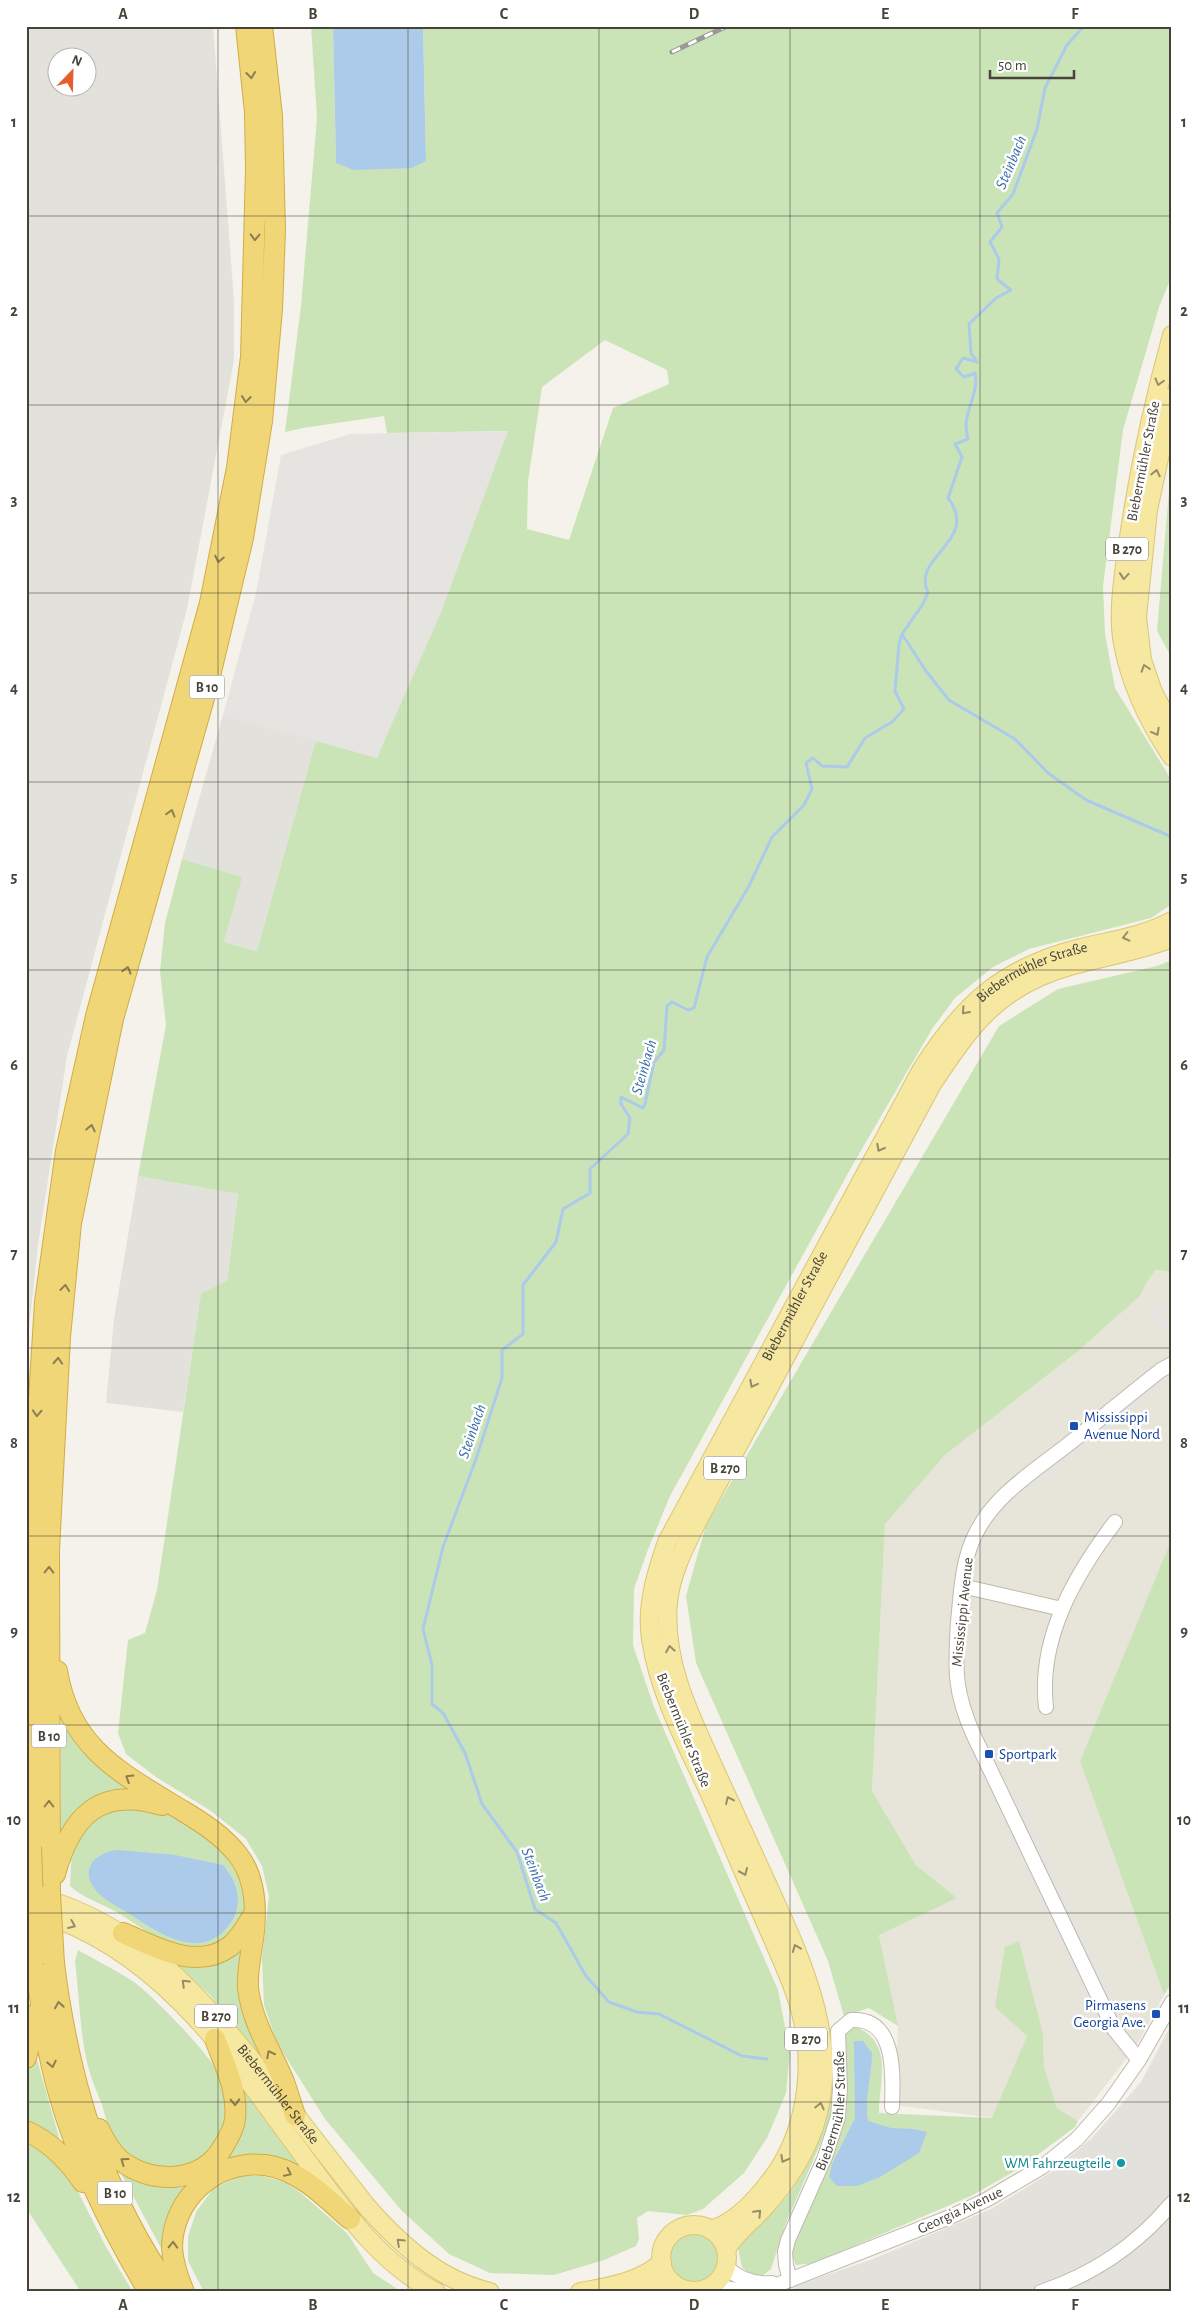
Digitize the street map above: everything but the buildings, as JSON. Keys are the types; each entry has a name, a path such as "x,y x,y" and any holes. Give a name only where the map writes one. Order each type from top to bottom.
{"highway":[{"name":"B 10","path":"149,2292 108,2221 86,2174 59,2093 40,1998 35,1958 47,1852 32,1765 29,1572 45,1302 66,1151 96,1016 210,603 237,468 251,357 256,169 254,112 246,26"},
{"name":"B 10","path":"172,2292 135,2234 115,2194 97,2151 76,2087 64,2033 54,1964 47,1852 48,1619 51,1504 60,1337 71,1223 113,1019 208,684 243,538 262,421 272,309 275,230 272,116 262,26"},
{"path":"48,1619 61,1692 84,1740 114,1769 212,1829 239,1857 252,1885 254,1914 248,1987 258,2029 284,2082 295,2115"},
{"path":"26,1745 32,1765"},
{"path":"47,1852 64,1843 79,1822 93,1810 113,1800 139,1799 185,1812"},
{"path":"123,1933 186,1957 216,1955 230,1947 254,1914"},
{"path":"26,2058 40,1998"},
{"path":"76,2087 107,2145 120,2160 139,2171 157,2177 175,2177 196,2172 211,2163 222,2151 235,2122 236,2097 215,2039"},
{"path":"26,2130 49,2142 60,2153 108,2221"},
{"path":"184,2292 176,2273 172,2248 175,2224 184,2205 198,2187 217,2173 241,2165 265,2165 284,2170 306,2182 350,2219"}],"main road":[{"name":"Biebermühler Straße","path":"1172,335 1152,412 1135,491 1122,607 1122,637 1132,680 1144,710 1172,757"},
{"name":"B 270","path":"1172,397 1148,510 1137,617 1142,660 1153,692 1172,728"},
{"name":"Biebermühler Straße","path":"710,2230 721,2227 738,2214 768,2185 782,2165 793,2142 804,2103 808,2059 806,2038 790,1983 725,1827 664,1690 652,1644 651,1599 667,1542 922,1069 943,1036 974,1001 1007,976 1052,955 1136,934 1172,921"},
{"name":"B 270","path":"726,2249 773,2198 804,2152 821,2104 823,2053 818,2016 800,1958 692,1718 674,1669 668,1601 676,1566 698,1520 927,1093 966,1032 997,1002 1042,975 1172,938"},
{"name":"Biebermühler Straße","path":"26,1894 69,1906 123,1933 158,1959 191,1989 214,2014 381,2222 410,2250 439,2271 473,2287 490,2292"},
{"name":"B 270","path":"26,1909 78,1927 106,1941 163,1983 215,2039"},
{"name":"Biebermühler Straße","path":"215,2039 350,2219"},
{"name":"B 270","path":"350,2219 393,2263 436,2292"},
{"path":"697,2226 710,2230 720,2238 726,2249 726,2267 722,2275 713,2285 703,2290 692,2291 682,2288 672,2282 664,2271 662,2262 666,2241 676,2231 697,2226"},
{"path":"580,2292 641,2276 655,2269 662,2262"},
{"path":"634,2292 672,2282"}],"street":[{"name":"Mississippi Avenue","path":"1139,2060 1114,2029 964,1714 956,1679 965,1564 975,1534 986,1516 1000,1500 1153,1376 1172,1364"},
{"path":"1046,1707 1044,1692 1046,1661 1062,1609 1087,1562 1116,1522"},
{"path":"962,1586 1062,1609"},
{"name":"Georgia Avenue","path":"759,2292 950,2217 986,2200 1042,2167 1077,2138 1108,2104 1139,2060 1172,2002"},
{"name":"Biebermühler Straße","path":"790,2280 785,2252 796,2221 833,2136 840,2102 838,2031 851,2020 867,2022 875,2026 886,2040 892,2064 892,2107"},
{"path":"1041,2292 1082,2276 1122,2251 1144,2235 1172,2203"},
{"name":"Georgia Avenue","path":"726,2267 749,2282 767,2283 790,2280"},
{"path":"713,2285 745,2292"}],"shaded area":[{"path":"26,26 213,26 234,300 234,360 187,609 67,1056 38,1245 26,1357"},
{"path":"508,431 442,610 377,758 223,715 256,593 281,455 350,434"},
{"path":"223,715 316,740 257,951 224,942 241,877 182,859"},
{"path":"138,1176 238,1194 227,1281 201,1293 183,1412 106,1403 114,1319"},
{"path":"1156,1270 1168,1271 1172,1275 1172,1538 1080,1761 1164,1995 1136,2046 1078,2121 1057,2108 1044,2067 1043,2034 1027,2036 993,2118 895,2105 898,2026 879,1935 957,1898 916,1865 872,1791 885,1524 945,1455 1077,1352 1140,1296 1148,1280"},
{"path":"1156,1304 1172,1324 1172,1340 1148,1310"},
{"path":"1165,1373 1170,1379 1031,1489 1026,1484"},
{"path":"1018,1796 1125,2023 1117,2027 1011,1799"},
{"path":"1007,1822 1108,2033 1105,2034 1003,1823"},
{"path":"1172,2023 1172,2292 799,2292 792,2287 873,2259 991,2209 1050,2173 1092,2138 1141,2082"}],"green space":[{"path":"311,26 333,26 336,163 426,161 423,26 1172,26 1172,275 1159,307 1123,430 1103,586 1105,634 1115,688 1172,781 1172,904 1151,918 1029,949 993,967 955,998 932,1029 852,1166 670,1496 634,1589 633,1645 654,1707 778,1990 790,2052 786,2093 767,2138 744,2173 703,2209 687,2215 648,2211 637,2218 639,2239 636,2246 604,2260 554,2275 490,2273 449,2254 402,2211 325,2119 277,2043 264,2005 262,1959 269,1896 262,1866 246,1839 211,1811 156,1777 126,1754 118,1733 128,1640 145,1633 157,1590 201,1293 227,1281 238,1194 138,1176 166,1025 160,971 165,923 182,859 242,877 224,942 257,951 316,740 377,758 508,431 387,433 384,416 285,432 301,306 317,118","holes":["605,340 667,370 669,384 613,408 569,540 527,529 528,481 542,387"]},
{"path":"1172,456 1172,658 1157,631"},
{"path":"1172,960 1172,1275 1167,1271 1156,1270 1148,1280 1140,1296 1077,1352 945,1455 885,1524 872,1791 916,1865 957,1898 879,1935 898,2026 869,2008 844,2016 828,1961 696,1663 686,1596 706,1525 999,1026 1058,989 1157,966"},
{"path":"1172,1538 1172,1982 1164,1995 1080,1761"},
{"path":"61,1715 139,1793 93,1799 76,1809 61,1835"},
{"path":"116,1806 153,1809 171,1814 197,1829 221,1850 232,1864 245,1898 241,1920 226,1937 216,1943 194,1949 174,1946 70,1886 72,1846 91,1819"},
{"path":"248,1937 264,2063 210,1995 176,1963"},
{"path":"1019,1941 1043,2034 1044,2067 1057,2108 1078,2121 1075,2127 1020,2168 971,2196 814,2263 796,2265 792,2256 792,2243 842,2118 847,2096 843,2048 846,2033 856,2027 868,2034 876,2043 882,2064 879,2113 992,2118 1027,2036 995,2007 1005,1947"},
{"path":"78,1950 125,1976 140,1987 195,2042 217,2070 225,2090 227,2112 223,2133 212,2152 204,2159 192,2165 179,2168 152,2165 128,2153 119,2145 112,2134 85,2054 75,1961"},
{"path":"36,2056 60,2141 26,2124 26,2070"},
{"path":"834,2085 829,2124 786,2223 771,2269 762,2276 752,2275 742,2267 738,2248 788,2195 804,2170 816,2143"},
{"path":"243,2088 309,2175 292,2164 204,2177 168,2261 117,2166 193,2179 242,2112"},
{"path":"26,2137 70,2176 106,2247 133,2292 81,2292 26,2208"},
{"path":"239,2176 262,2176 286,2182 347,2233 373,2273 402,2292 204,2292 188,2261 188,2237 196,2212 213,2189"},
{"path":"693,2232 703,2234 711,2240 717,2248 719,2258 717,2268 711,2276 703,2282 693,2284 683,2282 675,2276 669,2268 667,2258 669,2248 675,2240 683,2234"}],"water":[{"path":"333,26 423,26 426,161 412,168 354,170 336,163"},
{"path":"118,1850 175,1855 223,1865 231,1876 236,1888 238,1901 233,1920 222,1933 211,1940 199,1943 174,1939 150,1927 105,1899 97,1892 90,1881 90,1867 93,1862 104,1854"},
{"path":"854,2041 863,2041 872,2053 867,2104 868,2121 891,2128 927,2132 919,2153 880,2177 857,2186 837,2186 829,2177 832,2164 855,2118"}],"waterway":[{"name":"Steinbach","path":"767,2059 742,2056 659,2014 637,2012 609,2002 586,1976 556,1923 535,1909 517,1852 482,1804 465,1753 443,1713 432,1704 432,1665 423,1629 443,1547 476,1459 502,1378 502,1350 523,1334 523,1285 556,1242 563,1209 590,1193 590,1169 628,1134 630,1118 621,1104 621,1097 643,1108 654,1062 664,1050 667,1006 672,1002 688,1010 694,1008 707,957 749,886 772,837 804,805 812,789 806,763 813,758 822,766 847,767 865,738 892,722 904,709 895,691 899,644 902,634 923,604 928,592 925,580 928,569 944,548 956,526 956,513 948,498 962,457 955,444 968,439 966,421 976,381 975,373 964,377 956,369 963,358 977,362 971,353 969,324 996,298 1011,290 997,279 999,259 990,242 1002,227 997,213 1013,194 1037,129 1045,88 1067,45 1084,26"},
{"path":"902,634 926,671 949,700 1015,739 1048,773 1086,800 1172,837"}],"railway":[{"path":"672,52 727,26"}],"place":[{"name":"Mississippi Avenue Nord","path":"1074,1426"},
{"name":"Sportpark","path":"989,1754"},
{"name":"Pirmasens Georgia Ave.","path":"1156,2014"},
{"name":"WM Fahrzeugteile","path":"1121,2163"}]}
